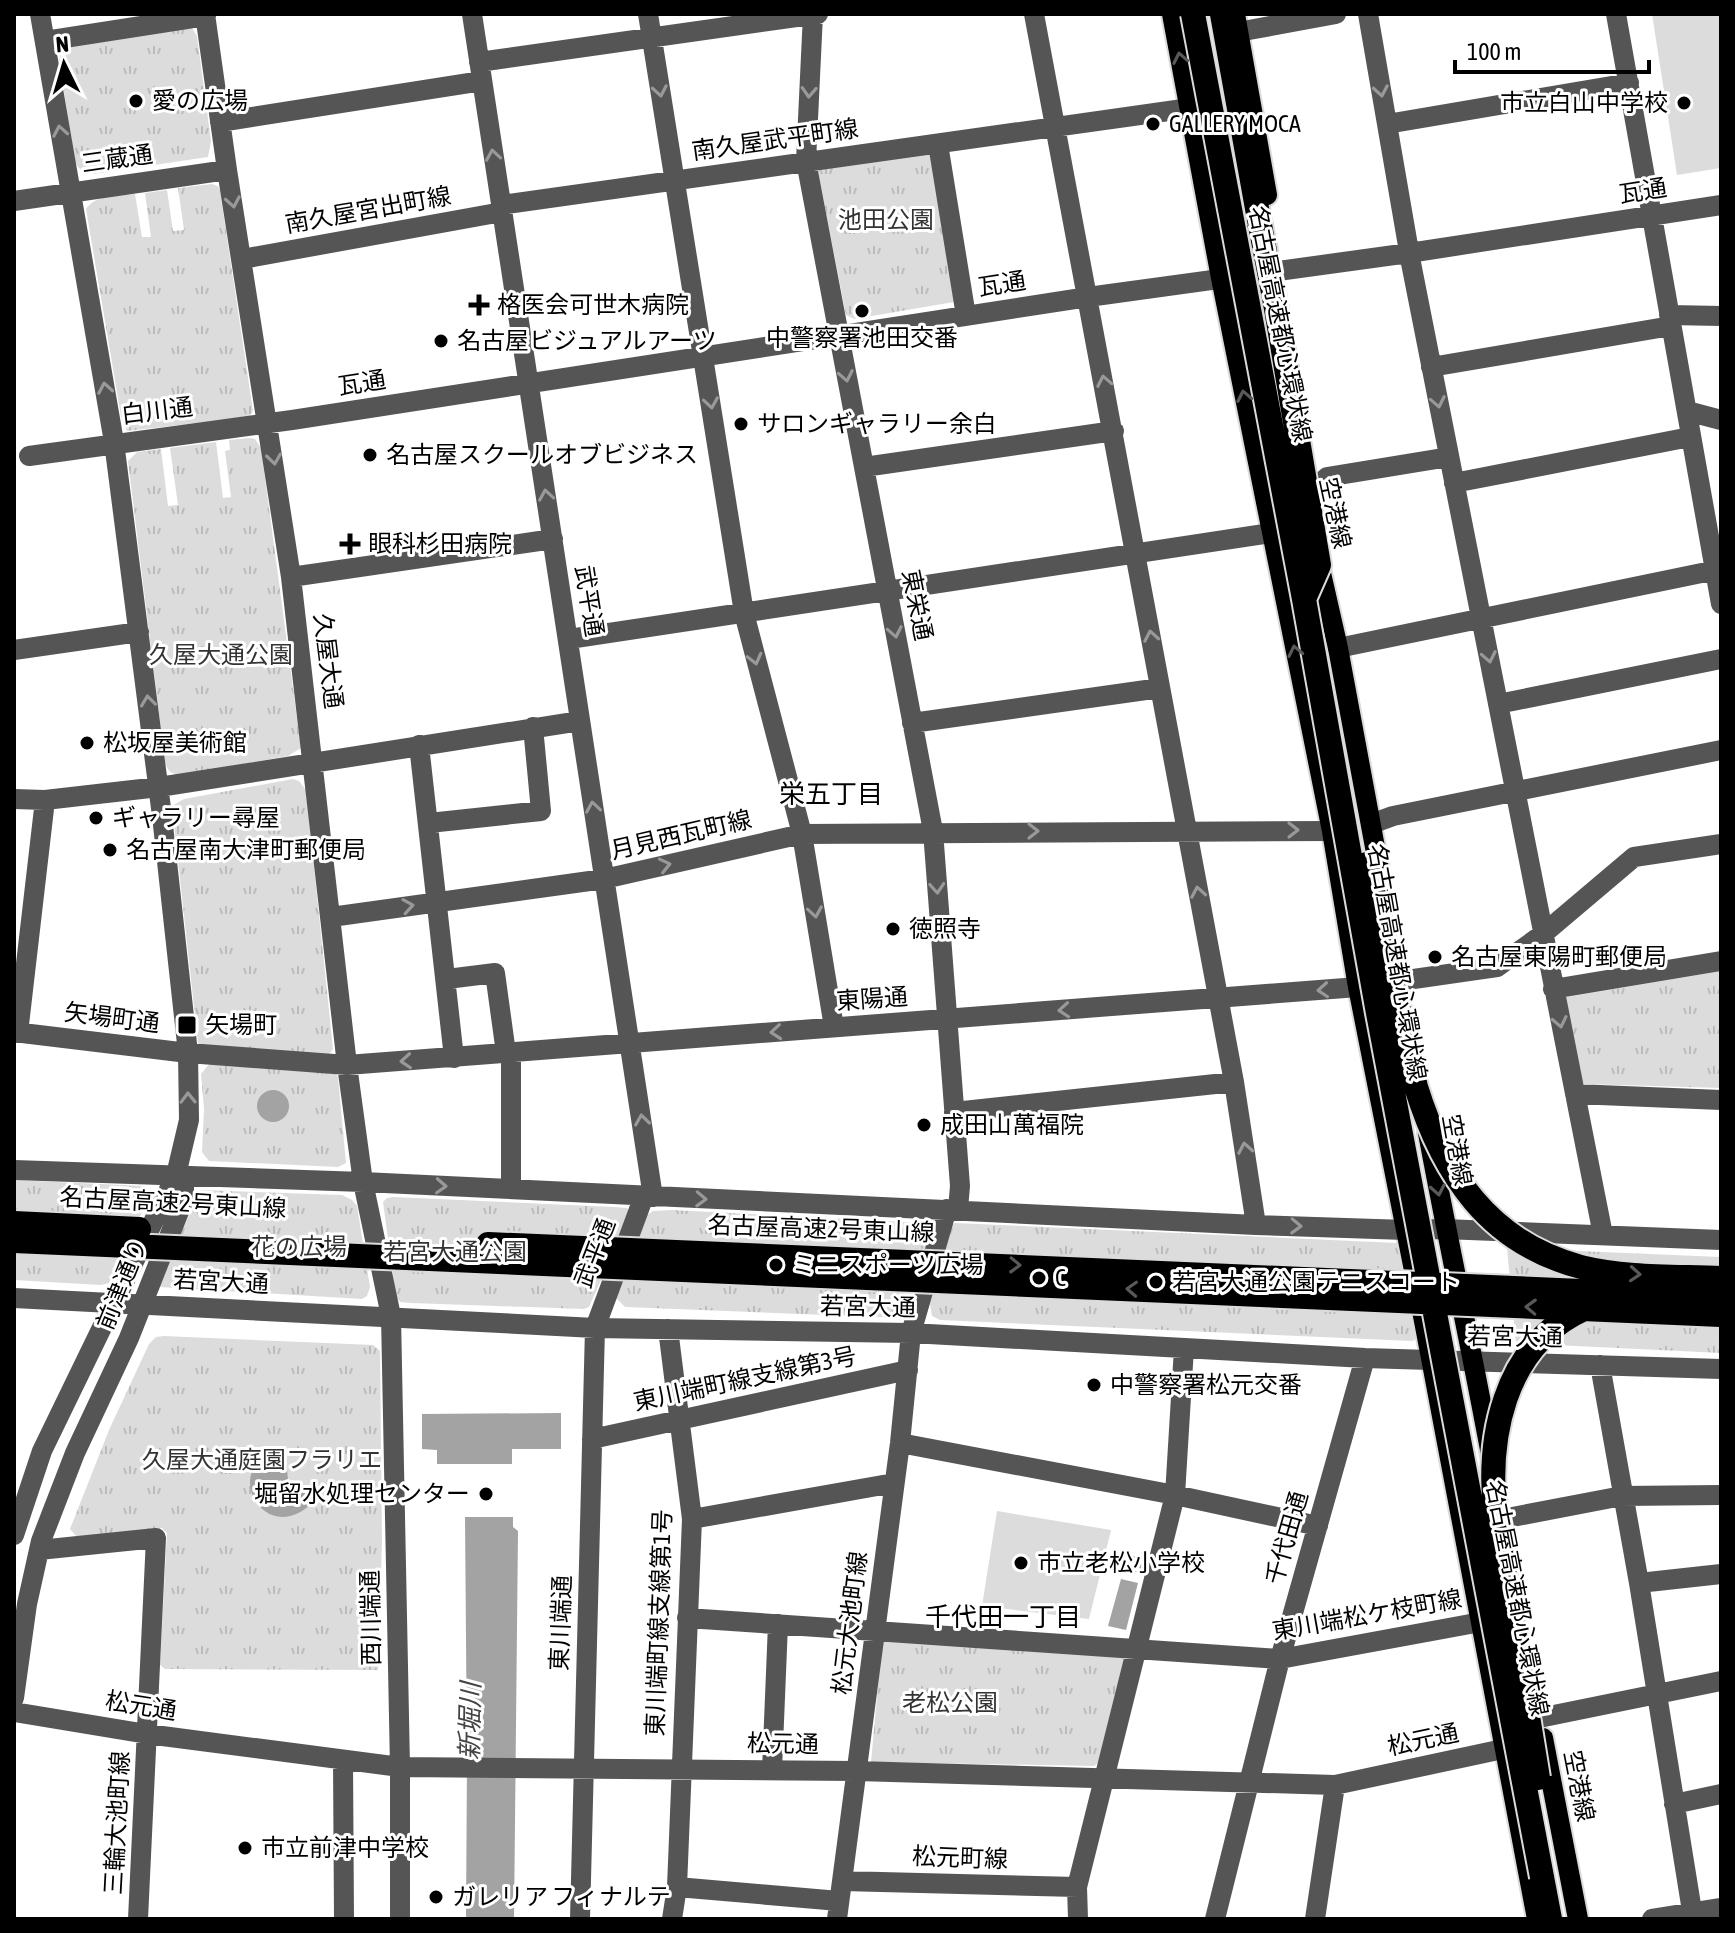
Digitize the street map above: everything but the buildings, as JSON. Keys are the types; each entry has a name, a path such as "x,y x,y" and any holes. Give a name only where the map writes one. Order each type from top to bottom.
{"highway":[{"name":"名古屋高速都心環状線","path":"1193,14 1550,1919"},
{"path":"1231,20 1319,565 1304,599"},
{"path":"1319,689 1340,740 1416,1087 1429,1126 1458,1183 1489,1219 1524,1244 1553,1257 1582,1267 1628,1274 1721,1278"},
{"name":"名古屋高速2号東山線","path":"14,1223 1721,1299"},
{"name":"名古屋高速2号東山線","path":"14,1241 1721,1315"},
{"path":"1542,1877 1544,1838 1536,1765 1494,1501 1493,1451 1500,1411 1518,1370 1537,1345 1560,1323 1581,1310 1608,1301 1634,1298 1721,1299"}],"main road":[{"path":"1172,14 1221,278 1332,831 1358,987 1537,1919"},
{"name":"空港線","path":"1212,14 1257,274 1338,648 1444,1229 1475,1362 1578,1919"},
{"path":"1231,20 1280,272 1310,450 1300,470"}],"street":[{"path":"40,14 114,442 159,787 188,1053 189,1120 176,1175"},
{"name":"武平通","path":"472,14 631,1044 648,1197 595,1328"},
{"path":"648,14 744,613 802,834 834,1027"},
{"path":"220,122 651,37 814,14"},
{"name":"東栄通","path":"814,14 806,161 933,831 960,1186 911,1333"},
{"path":"1034,14 1234,1082 1256,1225"},
{"path":"1231,20 1336,14"},
{"path":"1368,14 1409,253 1603,1235"},
{"path":"1616,14 1690,437 1718,570 1721,604"},
{"path":"45,41 206,15"},
{"name":"久屋大通","path":"206,15 227,170 291,577 363,1182 391,1316"},
{"path":"1387,124 1629,83"},
{"path":"1057,128 1190,108"},
{"name":"南久屋武平町線","path":"502,209 806,161 1057,128"},
{"path":"938,144 966,316"},
{"name":"三蔵通","path":"14,201 227,170"},
{"name":"瓦通","path":"292,420 1088,297 1280,272 1721,205"},
{"name":"南久屋宮出町線","path":"242,259 502,209"},
{"path":"1431,367 1670,320 1721,316"},
{"path":"1687,411 1721,420"},
{"name":"白川通","path":"20,457 292,420"},
{"path":"864,467 1114,431"},
{"path":"1454,483 1690,437"},
{"path":"1310,450 1316,467 1327,477"},
{"path":"1306,507 1315,488 1327,477 1449,457"},
{"path":"569,639 1271,533"},
{"path":"291,577 553,539"},
{"path":"1338,648 1718,570"},
{"path":"14,650 139,632"},
{"path":"1498,704 1721,659"},
{"path":"912,723 1160,688"},
{"path":"14,799 45,800 159,787 580,721"},
{"path":"429,823 541,811 533,727"},
{"path":"419,745 454,1058"},
{"path":"1371,824 1393,816 1721,750"},
{"path":"16,1032 45,800"},
{"name":"月見西瓦町線","path":"331,917 604,879 802,834 1332,831"},
{"name":"東陽通","path":"347,1065 1358,987 1497,967 1543,934 1634,857 1721,844"},
{"path":"1553,989 1721,961"},
{"path":"447,979 495,973 508,1053 511,1189"},
{"name":"矢場町通","path":"16,1032 188,1053 347,1065"},
{"path":"954,1112 1234,1082"},
{"path":"1575,1094 1721,1100"},
{"path":"14,1170 363,1182 1256,1225 1721,1240"},
{"name":"前津通り","path":"14,1535 42,1451 176,1175 184,1187 184,1199 125,1347 75,1453 39,1550 27,1604 14,1698"},
{"name":"若宮大通","path":"14,1298 595,1328 911,1333 1365,1358 1721,1369"},
{"name":"西川端通","path":"391,1316 400,1919"},
{"name":"東川端通","path":"580,1919 595,1328"},
{"name":"東川端町線支線第1号","path":"668,1329 692,1519 677,1887 672,1919"},
{"name":"松元大池町線","path":"839,1900 900,1443 911,1333"},
{"path":"1078,1919 1077,1887 1175,1495 1184,1348"},
{"name":"千代田通","path":"1215,1919 1280,1659 1365,1358"},
{"path":"1600,1365 1692,1911"},
{"name":"東川端町線支線第3号","path":"592,1439 908,1370"},
{"path":"900,1443 1175,1495 1318,1526"},
{"path":"692,1519 894,1483"},
{"path":"1502,1519 1622,1496 1721,1495"},
{"name":"三輪大池町線","path":"39,1550 156,1538 138,1919"},
{"path":"1639,1583 1721,1574"},
{"name":"東川端松ケ枝町線","path":"687,1618 1280,1659 1481,1622"},
{"path":"772,1770 778,1624"},
{"path":"1539,1718 1721,1681"},
{"name":"松元通","path":"22,1713 147,1734 400,1767 857,1771 1335,1785 1503,1749 1539,1718"},
{"path":"343,1760 344,1919"},
{"path":"1315,1919 1335,1785"},
{"path":"1674,1804 1721,1794"},
{"name":"松元町線","path":"677,1887 839,1900 1077,1887"},
{"path":"1652,1919 1721,1908"}],"green space":[{"name":"市立白山中学校","path":"1652,14 1721,14 1721,168 1677,175"},
{"name":"愛の広場","path":"192,28 197,36 211,141 208,157 93,174 81,170 75,160 59,61 62,49"},
{"name":"池田公園","path":"930,150 954,302 854,319 846,315 818,171 822,165"},
{"path":"218,186 220,191 253,411 249,417 127,431 121,416 86,209 102,198 135,194 142,237 151,237 145,193 167,190 173,231 184,230 178,188"},
{"name":"久屋大通公園","path":"255,439 261,448 301,748 288,756 175,774 165,762 128,461 137,452 161,449 168,506 178,505 170,448 216,442 223,498 231,497 225,451 230,450 229,440"},
{"path":"293,779 306,790 333,1049 328,1056 201,1047 198,1043 172,806 184,799"},
{"path":"1721,971 1721,1088 1584,1084 1578,1080 1563,1002 1567,997"},
{"path":"210,1063 335,1073 338,1077 346,1163 338,1167 209,1161 202,1152 204,1109 201,1074"},
{"path":"14,1180 144,1186 150,1195 109,1283 14,1280"},
{"name":"若宮大通公園","path":"201,1190 342,1195 352,1200 357,1206 370,1287 367,1296 362,1299 160,1287 159,1280"},
{"name":"若宮大通公園","path":"393,1197 615,1207 627,1208 630,1215 589,1307 411,1303 400,1302 396,1297 383,1202"},
{"path":"653,1211 925,1223 931,1227 933,1235 910,1315 905,1318 625,1307 616,1298 647,1215"},
{"path":"955,1223 1397,1243 1401,1245 1418,1338 1412,1341 940,1320 932,1316 930,1304 950,1227"},
{"path":"1507,1248 1721,1257 1721,1353 1516,1343"},
{"name":"久屋大通庭園フラリエ","path":"156,1337 373,1345 380,1351 382,1541 378,1670 165,1669 160,1665 167,1533 162,1528 77,1537 70,1529 109,1430 149,1344"},
{"path":"997,1511 1111,1530 1089,1619 982,1606"},
{"name":"老松公園","path":"888,1638 1124,1658 1098,1763 1094,1766 871,1762 882,1643"}],"water":[{"path":"273,1090 284,1095 289,1106 284,1117 273,1122 262,1117 257,1106 262,1095"},
{"path":"561,1413 561,1449 512,1449 512,1464 437,1464 437,1450 422,1449 422,1414"},
{"path":"280,1452 286,1458 292,1490 309,1494 311,1504 293,1515 277,1516 264,1510 254,1499 250,1485 252,1471 262,1459"},
{"name":"新堀川","path":"465,1517 513,1517 513,1527 518,1531 514,1919 466,1919"},
{"path":"1126,1554 1145,1559 1141,1573 1122,1569"},
{"path":"1121,1579 1138,1583 1126,1630 1108,1626"}],"place":[{"name":"愛の広場","path":"136,101"},
{"name":"市立白山中学校","path":"1684,103"},
{"name":"GALLERY MOCA","path":"1153,124"},
{"name":"格医会可世木病院","path":"479,305"},
{"name":"中警察署池田交番","path":"862,311"},
{"name":"名古屋ビジュアルアーツ","path":"441,341"},
{"name":"サロンギャラリー余白","path":"741,424"},
{"name":"名古屋スクールオブビジネス","path":"370,455"},
{"name":"眼科杉田病院","path":"350,544"},
{"name":"松坂屋美術館","path":"87,743"},
{"name":"ギャラリー尋屋","path":"96,818"},
{"name":"名古屋南大津町郵便局","path":"110,850"},
{"name":"徳照寺","path":"893,929"},
{"name":"名古屋東陽町郵便局","path":"1435,957"},
{"name":"矢場町","path":"187,1025"},
{"name":"成田山萬福院","path":"924,1125"},
{"name":"ミニスポーツ広場","path":"776,1265"},
{"name":"C","path":"1039,1278"},
{"name":"若宮大通公園テニスコート","path":"1156,1282"},
{"name":"中警察署松元交番","path":"1094,1385"},
{"name":"堀留水処理センター","path":"486,1494"},
{"name":"市立老松小学校","path":"1021,1563"},
{"name":"市立前津中学校","path":"245,1848"},
{"name":"ガレリア フィナルテ","path":"436,1897"}],"district":[{"name":"栄五丁目","path":"831,794"},
{"name":"千代田一丁目","path":"1003,1617"}],"park label":[{"name":"花の広場","path":"299,1247"}]}
